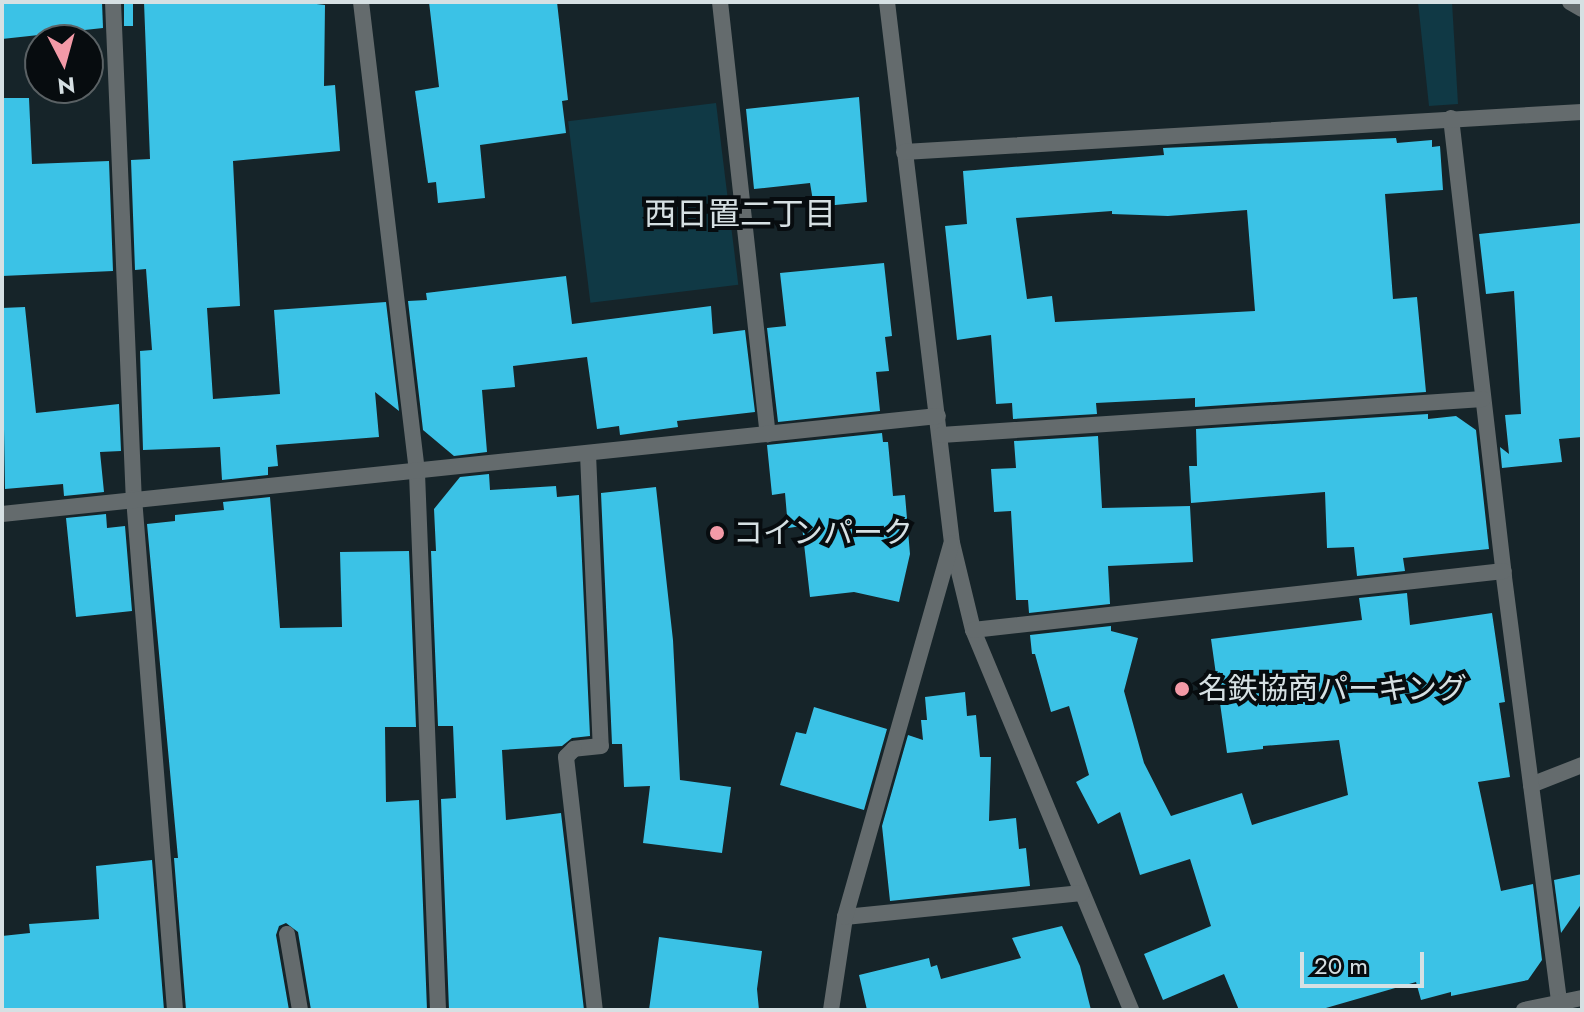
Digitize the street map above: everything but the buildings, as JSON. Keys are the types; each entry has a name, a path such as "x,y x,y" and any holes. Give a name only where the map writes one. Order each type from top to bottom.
{"street":[{"path":"113,2 134,498 175,1010"},
{"path":"361,2 417,473 438,1010"},
{"path":"720,2 768,434"},
{"path":"887,2 952,543 973,630 1131,1010"},
{"path":"1570,2 1582,9"},
{"path":"904,152 1582,112"},
{"path":"1451,118 1559,1003"},
{"path":"941,435 1483,399"},
{"path":"2,514 134,498 417,473 938,416"},
{"path":"588,454 601,746 574,749 566,757 595,1010"},
{"path":"831,1010 845,917 952,543"},
{"path":"973,630 1504,571"},
{"path":"1531,785 1582,765"},
{"path":"845,917 1082,893"},
{"path":"287,934 300,1010"},
{"path":"1524,1010 1582,998"}],"shaded area":[{"path":"1418,2 1452,2 1458,104 1429,106"},
{"path":"716,103 738,285 590,303 568,121"}],"place":[{"name":"コインパーク","path":"717,533"},
{"name":"名鉄協商パーキング","path":"1182,689"}],"district":[{"name":"西日置二丁目","path":"740,214"}]}
